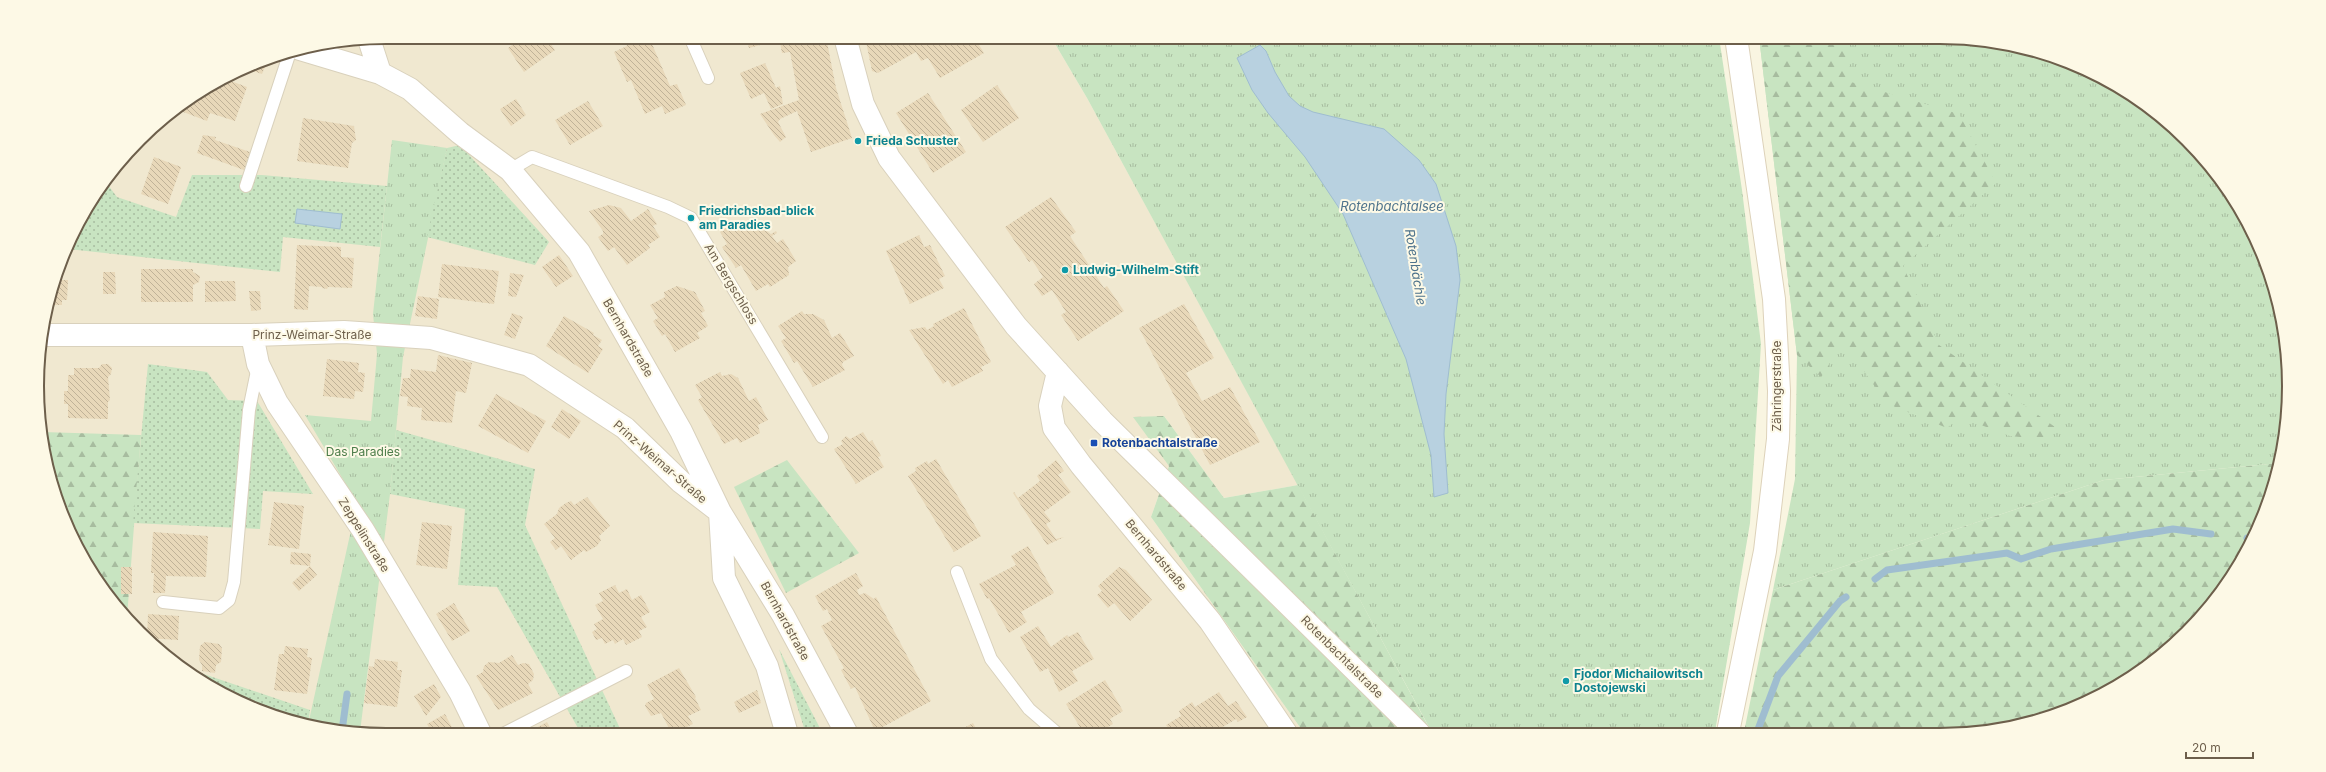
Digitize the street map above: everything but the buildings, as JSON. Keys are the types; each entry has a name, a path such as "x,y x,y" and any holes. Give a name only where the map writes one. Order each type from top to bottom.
{"street":[{"name":"Rotenbachtalstraße","path":"847,44 863,104 889,158 1016,326 1102,421 1414,728"},
{"name":"Zähringerstraße","path":"1729,728 1765,551 1773,485 1779,391 1774,299 1737,44"},
{"path":"371,45 380,73"},
{"name":"Bernhardstraße","path":"312,53 380,73 410,89 460,133 510,170 579,252 681,431 720,512 783,615 844,728"},
{"name":"Prinz-Weimar-Straße","path":"48,335 252,335 344,332 431,338 529,365 625,428 681,482 720,512"},
{"name":"Zeppelinstraße","path":"252,335 258,364 277,403 363,530 460,692 478,728"},
{"name":"Bernhardstraße","path":"1058,372 1050,406 1054,428 1081,465 1210,621 1279,728"},
{"path":"720,512 724,578 767,666 785,728"}],"lane":[{"path":"693,44 708,78"},
{"path":"246,186 288,59"},
{"name":"Am Bergschloss","path":"510,170 532,157 668,206 691,218 822,437"},
{"path":"163,602 219,608 229,600 234,582 249,410 258,364"},
{"path":"957,572 992,659 1029,709 1051,728"},
{"path":"515,728 626,671"}],"shaded area":[{"path":"386,44 1055,44 1087,98 1298,485 1224,498 1164,416 1169,466 1151,517 1300,728 386,728 341,725 276,710 235,693 215,682 178,657 161,643 144,628 115,594 90,557 79,537 62,496 56,475 47,431 45,408 44,386 47,341 56,297 70,255 90,215 115,178 144,144 196,102 235,79 276,62 341,47"}],"green space":[{"path":"1055,44 1720,44 1742,190 1761,344 1750,523 1716,728 1429,727 1087,98"},
{"path":"1760,44 1940,44 1985,47 2050,62 2091,79 2111,90 2148,115 2165,129 2182,144 2211,178 2236,215 2247,235 2264,276 2270,297 2279,341 2281,364 2282,386 2279,431 2273,464 2104,480 1773,590 1795,479 1797,355"},
{"path":"1760,44 1848,44 1851,82 1959,114 1996,183 1903,266 1939,345 2055,427 2050,440 2010,436 1960,417 1947,428 1888,404 1844,344 1830,353 1829,367 1821,377 1797,355"},
{"name":"Das Paradies","path":"392,140 447,148 403,357 390,494 361,727 341,725 309,719 357,503 305,415 371,421 377,354 373,314"},
{"path":"460,145 549,242 535,265 427,237 447,148"},
{"path":"192,175 262,175 387,186 380,247 283,237 280,272 72,249 90,215 109,186 117,197 176,217"},
{"path":"148,364 207,372 228,400 257,401 313,494 263,491 260,529 133,523"},
{"path":"1164,416 1224,498 1298,485 1429,728 1300,728 1151,517 1169,466 1133,417"},
{"path":"396,430 535,469 525,525 620,728 578,728 497,587 458,585 465,509 390,494"},
{"path":"47,432 141,435 128,609 102,576 79,537 62,496"},
{"path":"787,460 859,553 786,593 734,487"},
{"path":"2273,464 2264,496 2256,517 2247,537 2224,576 2182,628 2130,670 2091,693 2050,710 1985,725 1940,728 1745,728 1773,590 2104,480"},
{"path":"779,649 820,728 804,728"},
{"path":"201,673 310,710 309,719 276,710 235,693"}],"water":[{"name":"Rotenbachtalsee","path":"1260,45 1266,51 1275,72 1289,96 1300,106 1313,112 1384,129 1419,160 1436,184 1456,246 1460,280 1446,394 1444,434 1448,493 1434,497 1431,455 1406,359 1343,214 1305,157 1268,113 1252,90 1237,58"},
{"path":"297,209 342,214 340,229 295,223"}],"waterway":[{"path":"1875,579 1887,570 2007,553 2021,559 2051,549 2173,529 2211,534"},
{"path":"1758,728 1778,676 1840,601 1846,597"},
{"path":"343,725 347,694"}],"place":[{"name":"Frieda Schuster","path":"858,141"},
{"name":"Friedrichsbad-blick am Paradies","path":"691,218"},
{"name":"Ludwig-Wilhelm-Stift","path":"1065,270"},
{"name":"Rotenbachtalstraße","path":"1094,443"},
{"name":"Fjodor Michailowitsch Dostojewski","path":"1566,681"}],"water label":[{"name":"Rotenbächle","path":"1416,267"}]}
